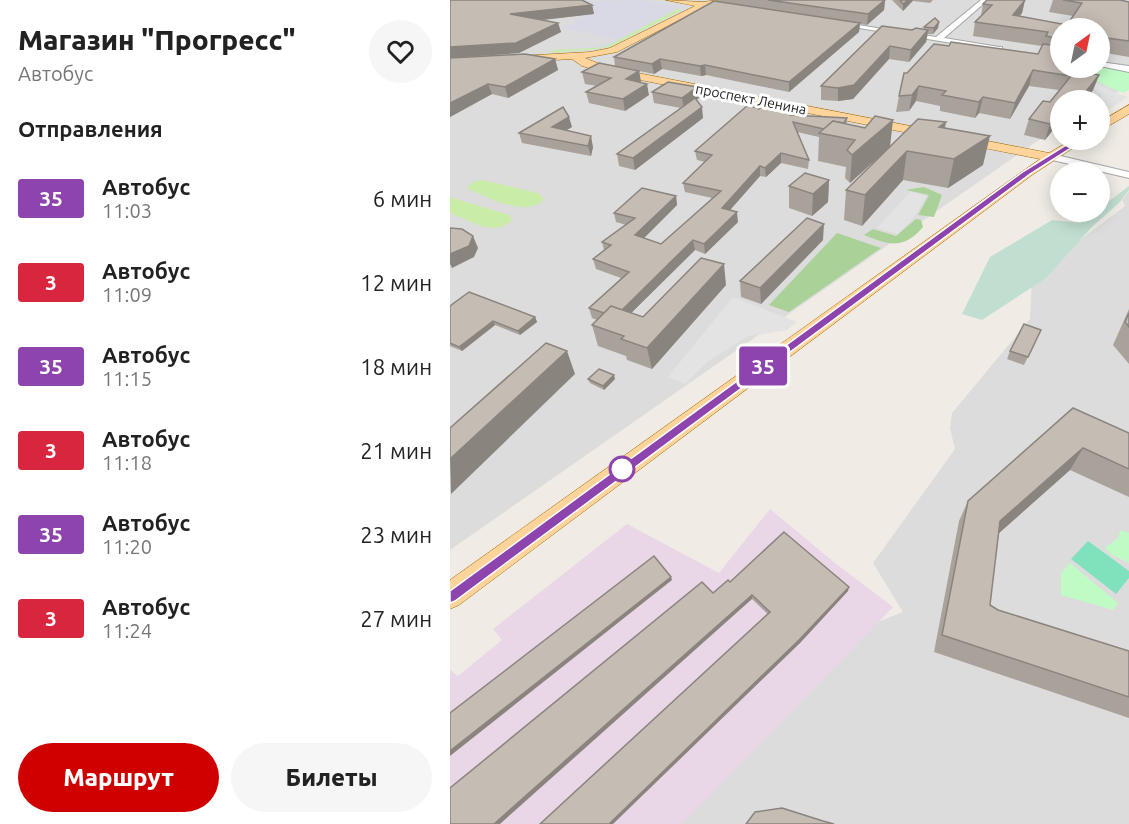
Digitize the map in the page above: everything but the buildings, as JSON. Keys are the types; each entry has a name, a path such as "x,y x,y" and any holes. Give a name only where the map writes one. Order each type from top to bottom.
{"main road":[{"path":"670,0 704,5 717,3"},
{"path":"574,56 619,48 704,5"},
{"name":"проспект Ленина","path":"509,60 574,56 586,64 605,70 1052,156"},
{"path":"1110,121 1129,109"},
{"path":"450,596 1018,179 1062,150"}],"street":[{"path":"938,39 985,0"},
{"path":"830,23 1007,50"},
{"path":"1110,66 1129,69"},
{"path":"1052,156 1129,175"}],"shaded area":[{"path":"450,0 1129,0 1129,85 1110,97 1110,90 1050,90 1050,133 450,550"},
{"path":"643,0 681,5 685,8 677,9 605,47 554,50 604,45 616,39 559,27 574,24 574,21 587,15 586,1"},
{"path":"1093,81 1110,90 1095,90 1092,88"},
{"path":"1110,90 1128,97 1110,108"},
{"path":"1129,191 1129,824 586,824 640,715 903,612 873,563 955,449 950,428 952,413 1030,319 1032,276 1104,222 1110,222 1110,217 1125,206 1122,200"},
{"path":"910,192 927,196 914,217 898,234 877,228"},
{"path":"733,297 797,322 787,330 749,336 707,362 685,384 668,377"},
{"path":"770,509 893,607 682,824 450,824 450,670 458,676 502,640 493,629 627,524 719,573"}],"green space":[{"path":"677,9 682,10 608,48 549,53 554,50 605,47"},
{"path":"1110,69 1129,72 1129,90 1123,93 1101,84 1093,78 1110,78"},
{"path":"482,180 538,193 544,199 537,205 518,207 495,201 467,188 473,182"},
{"path":"1129,186 1129,190 1110,211 1110,200"},
{"path":"924,187 942,195 934,217 918,215 929,195 906,190"},
{"path":"450,197 509,215 512,220 505,225 490,228 473,223 450,213"},
{"path":"916,219 921,220 923,227 902,242 888,243 864,235 873,229 896,236"},
{"path":"1050,221 1098,222 1046,278 982,320 962,314 990,257"},
{"path":"837,233 881,248 789,312 769,305"},
{"path":"1121,530 1129,533 1129,563 1112,555 1105,548 1118,538"},
{"path":"1088,541 1129,571 1129,578 1116,594 1071,559"},
{"path":"1070,563 1118,603 1113,610 1061,595 1061,573"}],"bus line":[{"name":"35","path":"450,596 1027,172 1063,150"}]}
